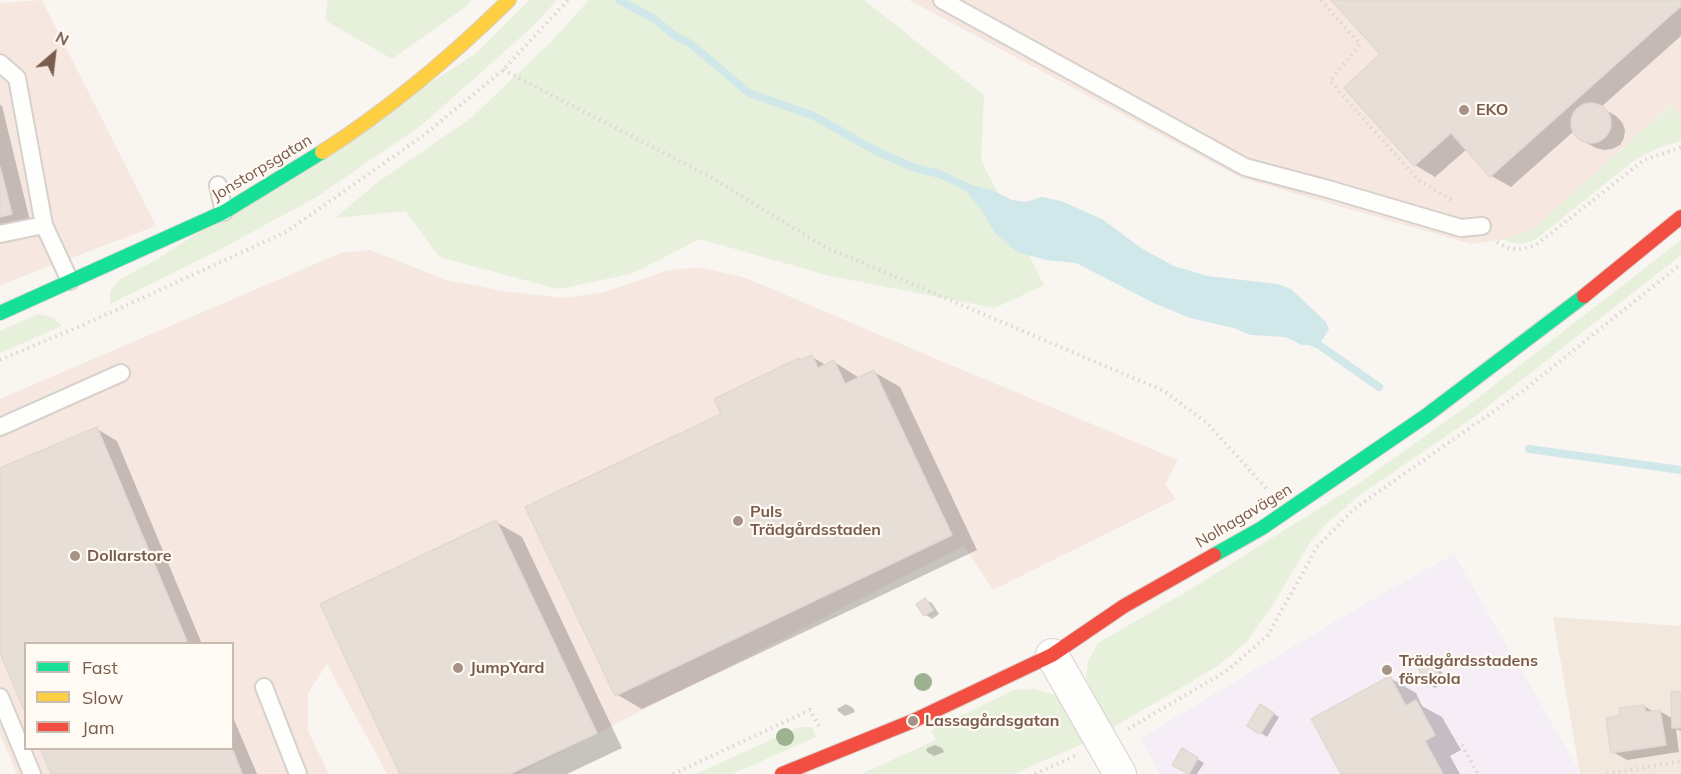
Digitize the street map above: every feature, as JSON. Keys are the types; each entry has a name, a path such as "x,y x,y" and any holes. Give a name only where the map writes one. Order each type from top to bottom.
{"street":[{"name":"Jonstorpsgatan","path":"0,313 224,212 333,145 395,100 469,39 509,0"},
{"name":"Nolhagavägen","path":"782,774 913,721 1052,655 1124,606 1262,528 1437,408 1587,294 1681,217"},
{"path":"1052,655 1120,774"}],"lane":[{"path":"942,0 1245,167 1461,228 1482,226"},
{"path":"0,63 17,78 44,225 70,281"},
{"path":"218,185 224,212"},
{"path":"0,234 44,225"},
{"path":"0,427 121,373"},
{"path":"264,687 298,774"},
{"path":"0,697 32,774"}],"path":[{"path":"1321,0 1360,44 1330,81 1418,180 1457,203"},
{"path":"503,70 707,176 823,246 1164,391 1207,423 1287,511"},
{"path":"1496,241 1503,246 1520,250 1536,245 1644,160 1681,147"},
{"path":"1035,774 1103,743 1228,670 1268,635 1317,547 1354,509 1524,390 1681,264"},
{"path":"673,774 810,710 832,753"},
{"path":"1462,745 1478,774"},
{"path":"1607,774 1681,761"}],"shaded area":[{"path":"42,0 156,226 0,285 0,3"},
{"path":"909,0 1681,0 1681,116 1670,105 1532,230 1505,239 1471,244 1241,178"},
{"path":"370,250 446,280 510,292 564,298 605,292 666,271 698,267 746,278 1178,460 1165,484 1176,499 993,590 964,546 518,774 387,774 327,664 308,693 308,731 329,774 17,774 0,734 0,399 341,253"},
{"name":"Trädgårdsstadens förskola","path":"1454,554 1580,772 1576,774 1160,774 1141,738 1366,603"},
{"path":"1553,617 1681,626 1681,774 1580,774"}],"green space":[{"path":"328,0 471,0 464,8 392,59 325,20"},
{"path":"529,0 557,0 532,27 423,124 315,198 215,252 110,304 110,291 119,280 159,258 475,54"},
{"path":"589,0 864,0 984,95 981,160 1044,285 995,308 830,276 700,239 631,274 558,289 439,257 406,211 335,218 378,182 471,118 552,41"},
{"path":"1671,105 1681,116 1681,141 1660,147 1636,159 1536,239 1520,244 1505,239 1532,230"},
{"path":"1681,240 1681,255 1474,417 1361,494 1326,524 1309,544 1247,642 1216,667 1112,728 1086,678 1088,661 1098,643 1191,589 1361,482 1470,404"},
{"path":"38,314 52,317 62,326 0,353 0,331"},
{"path":"1034,689 1055,695 1069,709 1087,742 1014,774 861,774 936,740 931,730 1014,690"},
{"path":"799,727 812,727 816,737 732,774 696,774"}],"water":[{"path":"972,185 994,191 1012,200 1026,202 1042,197 1061,201 1102,219 1141,248 1174,266 1207,276 1278,284 1291,289 1326,322 1329,329 1319,345 1302,345 1285,337 1250,335 1234,328 1190,318 1154,303 1076,263 1046,260 1017,252 995,233 981,209 968,194 967,187"}],"building":[{"name":"EKO","path":"1331,0 1681,0 1681,6 1490,177 1451,133 1414,166 1344,88 1380,54"},
{"path":"1591,103 1599,104 1605,109 1610,115 1610,131 1605,137 1599,142 1591,143 1583,142 1577,137 1572,131 1571,123 1572,115 1577,109 1583,104"},
{"path":"0,167 12,214 0,217"},
{"name":"Puls Trädgårdsstaden","path":"812,355 818,368 834,360 845,384 874,370 952,535 615,696 525,507 721,414 714,399 799,358 801,360"},
{"name":"Dollarstore","path":"97,427 187,642 24,642 24,709 0,653 0,468"},
{"name":"JumpYard","path":"496,520 597,733 510,774 400,774 320,604"},
{"path":"925,598 933,610 924,616 916,604"},
{"path":"1429,655 1441,678 1427,686 1415,662"},
{"path":"1390,676 1406,706 1416,700 1435,735 1425,741 1443,774 1341,774 1311,719"},
{"path":"1681,691 1681,728 1672,728 1671,692"},
{"path":"1260,704 1274,713 1260,734 1247,726"},
{"path":"1644,705 1646,712 1660,710 1666,745 1611,753 1606,718 1620,716 1619,708"},
{"path":"1182,748 1198,758 1189,774 1172,765"},
{"path":"41,750 233,750 242,774 51,774"}],"waterway":[{"path":"619,0 653,18 675,36 691,44 749,93 814,116 876,151 915,168 940,174 975,191"},
{"path":"1310,341 1379,387"},
{"path":"1529,449 1681,470"}],"traffic: fast":[{"path":"0,313 224,212 322,152"},
{"path":"1214,555 1262,528 1427,415 1584,296"}],"traffic: slow":[{"path":"322,152 419,81 509,0"}],"traffic: jam":[{"path":"1584,296 1681,217"},
{"path":"782,774 913,721 1052,655 1124,606 1214,555"}],"place":[{"name":"EKO","path":"1464,110"},
{"name":"Puls Trädgårdsstaden","path":"738,521"},
{"name":"Dollarstore","path":"75,556"},
{"name":"JumpYard","path":"458,668"},
{"name":"Trädgårdsstadens förskola","path":"1387,670"},
{"name":"Lassagårdsgatan","path":"913,721"}]}
